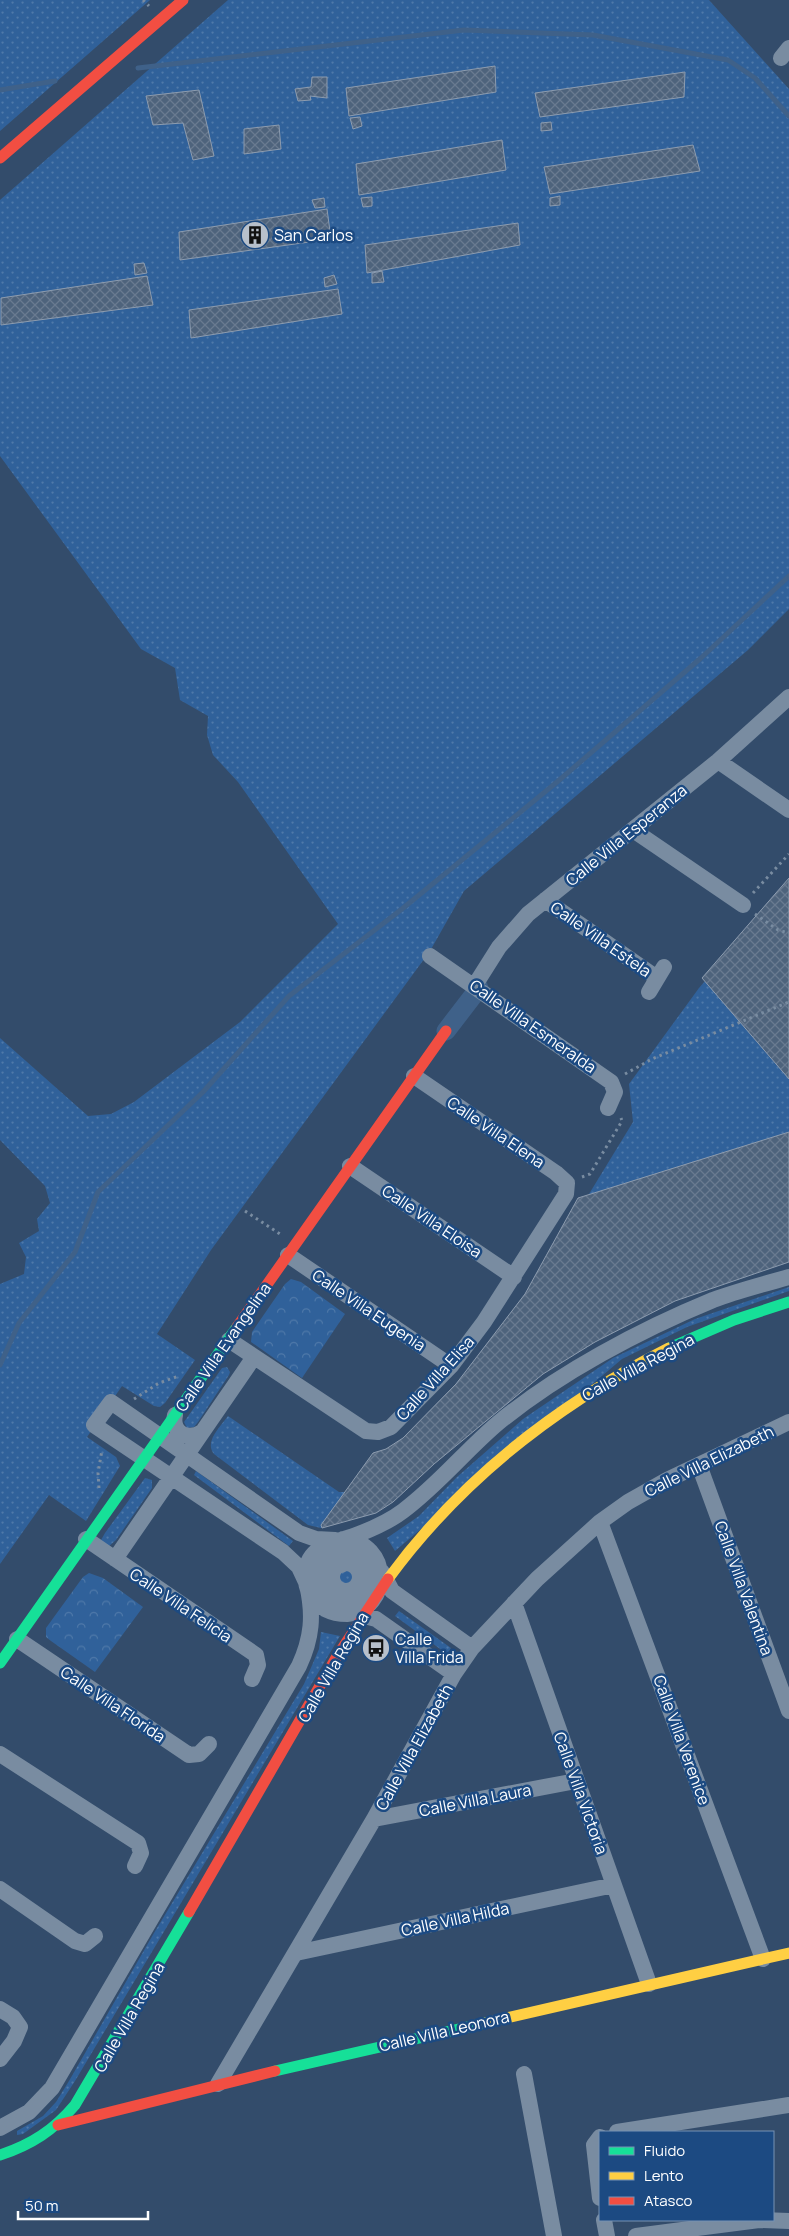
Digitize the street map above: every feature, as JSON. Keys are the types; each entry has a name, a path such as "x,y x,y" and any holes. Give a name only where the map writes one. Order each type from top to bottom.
{"street":[{"path":"0,158 183,0"},
{"name":"Calle Villa Esperanza","path":"475,985 499,947 528,914 718,761 789,697"},
{"path":"718,761 789,810"},
{"path":"633,830 743,905"},
{"name":"Calle Villa Estela","path":"545,900 657,979"},
{"name":"Calle Villa Esmeralda","path":"430,956 475,985 611,1082 615,1092 610,1104"},
{"name":"Calle Villa Evangelina","path":"115,1559 174,1458 228,1340 446,1031"},
{"name":"Calle Villa Elena","path":"414,1076 556,1173 567,1188"},
{"name":"Calle Villa Eloisa","path":"350,1166 514,1277"},
{"name":"Calle Villa Elisa","path":"228,1340 366,1431 384,1431 391,1427 451,1366 484,1322 514,1277 567,1188"},
{"name":"Calle Villa Eugenia","path":"292,1249 451,1366"},
{"name":"Calle Villa Regina","path":"0,2155 36,2141 57,2126 83,2094 336,1658 347,1577 368,1531 402,1512 499,1423 604,1353 638,1334 714,1300 789,1277"},
{"name":"Calle Villa Regina","path":"0,2128 29,2112 52,2088 299,1666 306,1652 312,1625 312,1614 347,1577 431,1524 478,1477 512,1448 578,1399 627,1369 710,1328 742,1315 789,1302"},
{"name":"Calle Villa Evangelina","path":"174,1458 202,1432 254,1357"},
{"path":"137,1464 94,1426 111,1402 299,1567 347,1577 397,1595 472,1648"},
{"name":"Calle Villa Elizabeth","path":"218,2084 374,1819 454,1674 472,1648 565,1552 600,1522 628,1502 699,1464 789,1422"},
{"path":"174,1458 175,1426 182,1434 192,1436 202,1432"},
{"path":"137,1464 174,1458"},
{"path":"0,1663 137,1464 174,1458 299,1533 316,1539 347,1577 376,1620 454,1674"},
{"name":"Calle Villa Valentina","path":"699,1464 789,1711"},
{"name":"Calle Villa Verenice","path":"600,1522 763,1959"},
{"name":"Calle Villa Felicia","path":"86,1540 256,1655 258,1665 252,1678"},
{"name":"Calle Villa Victoria","path":"514,1603 649,1984"},
{"name":"Calle Villa Florida","path":"16,1639 189,1755 199,1754 209,1744"},
{"path":"0,1754 138,1843 141,1853 135,1866"},
{"name":"Calle Villa Laura","path":"374,1819 576,1781"},
{"name":"Calle Villa Hilda","path":"296,1954 614,1885"},
{"path":"0,1889 75,1941 85,1944 96,1936"},
{"name":"Calle Villa Leonora","path":"57,2126 100,2113 218,2084 789,1953"},
{"path":"0,2009 13,2017 20,2028 14,2041 0,2059"},
{"path":"524,2074 554,2236"},
{"path":"83,2094 90,2109 100,2113"},
{"path":"622,2131 789,2105"},
{"path":"599,2138 594,2144 599,2189"},
{"path":"774,2220 789,2221"},
{"path":"604,2221 607,2236"},
{"path":"636,2236 727,2230 756,2221"}],"path":[{"path":"789,854 743,905 767,924 789,933"},
{"path":"611,1082 652,1059 789,1002"},
{"path":"567,1188 590,1174 622,1121 610,1104"},
{"path":"245,1211 292,1249"}],"green space":[{"path":"0,0 150,0 0,131"},
{"path":"228,0 709,0 789,89 789,609 748,650 464,891 430,951 211,1250 157,1334 195,1360 165,1403 160,1407 154,1406 122,1386 87,1437 116,1457 120,1466 86,1521 49,1495 0,1564 0,1284 24,1274 26,1257 19,1243 39,1231 37,1219 50,1203 45,1186 0,1140 0,1038 88,1116 111,1114 134,1102 240,1022 338,924 238,782 213,755 207,735 208,716 180,700 175,668 141,649 0,456 0,200"},
{"path":"789,885 789,1260 693,1289 545,1368 341,1522 321,1528 308,1525 214,1454 211,1449 212,1440 228,1416 339,1492 347,1492 382,1456 430,1415 520,1307 633,1122 629,1084 699,988"},
{"path":"291,1279 301,1282 345,1314 302,1378 251,1342 252,1332 285,1284"},
{"path":"789,1287 789,1291 687,1327 622,1359 395,1551 387,1538 419,1516 457,1477 523,1419 613,1358 695,1319"},
{"path":"227,1367 230,1372 229,1375 198,1422 194,1427 187,1428 184,1422 222,1368"},
{"path":"196,1471 293,1541 289,1546 194,1475"},
{"path":"145,1478 152,1480 152,1488 116,1540 108,1547 101,1540"},
{"path":"340,1552 350,1552 360,1556 367,1563 371,1578 367,1593 360,1600 350,1604 340,1604 330,1600 323,1593 319,1583 319,1573 323,1563 330,1556"},
{"path":"89,1573 103,1578 143,1607 95,1672 46,1637 46,1628 83,1577"},
{"path":"399,1611 451,1648 447,1654 395,1616"},
{"path":"321,1632 340,1636 75,2081 56,2110 23,2134 17,2135 17,2131 43,2116 56,2102 69,2081 154,1933 304,1684 319,1649"}],"building":[{"path":"495,66 496,92 349,116 346,88"},
{"path":"685,72 684,97 540,117 535,93"},
{"path":"312,77 327,77 327,98 310,96 311,100 298,101 295,89 311,87"},
{"path":"199,90 214,156 193,160 183,123 153,125 146,96"},
{"path":"360,117 362,126 353,129 350,118"},
{"path":"551,122 552,130 541,131 541,123"},
{"path":"279,125 281,149 244,154 244,129"},
{"path":"502,140 506,170 359,195 356,164"},
{"path":"693,145 700,171 550,194 544,167"},
{"path":"560,196 560,205 550,206 550,198"},
{"path":"372,197 372,206 363,207 361,198"},
{"path":"324,198 325,207 315,208 312,200"},
{"name":"San Carlos","path":"327,209 331,239 180,260 179,232"},
{"path":"518,223 520,245 367,273 365,245"},
{"path":"144,263 147,273 135,275 134,264"},
{"path":"382,271 384,282 372,283 372,273"},
{"path":"334,275 337,284 325,287 324,278"},
{"path":"147,276 153,305 1,325 1,298"},
{"path":"338,289 342,314 191,338 189,310"},
{"path":"789,878 789,1079 702,978"},
{"path":"789,1132 789,1262 675,1301 595,1342 543,1374 434,1464 393,1502 376,1513 322,1528 321,1525 373,1453 386,1449 403,1438 456,1384 525,1294 578,1198"}],"waterway":[{"path":"138,68 464,30 593,35 728,60 755,78 789,116"},
{"path":"0,90 55,81"},
{"path":"0,1365 19,1323 75,1252 98,1192 203,1092 289,996 402,909 557,782 701,658 789,576"},
{"path":"446,1031 479,988"}],"traffic: fast":[{"path":"669,1348 734,1320 789,1302"},
{"path":"0,1663 237,1327"},
{"path":"0,2155 41,2136 59,2122 75,2105 189,1912"},
{"path":"275,2071 485,2023"}],"traffic: slow":[{"path":"388,1579 417,1542 448,1508 480,1476 515,1447 551,1419 589,1394 669,1348"},
{"path":"485,2023 789,1953"}],"traffic: jam":[{"path":"0,158 183,0"},
{"path":"237,1327 446,1031"},
{"path":"189,1912 336,1658 388,1579"},
{"path":"58,2125 275,2071"}],"place":[{"name":"San Carlos","path":"255,235"},
{"name":"Calle Villa Frida","path":"376,1648"}]}
